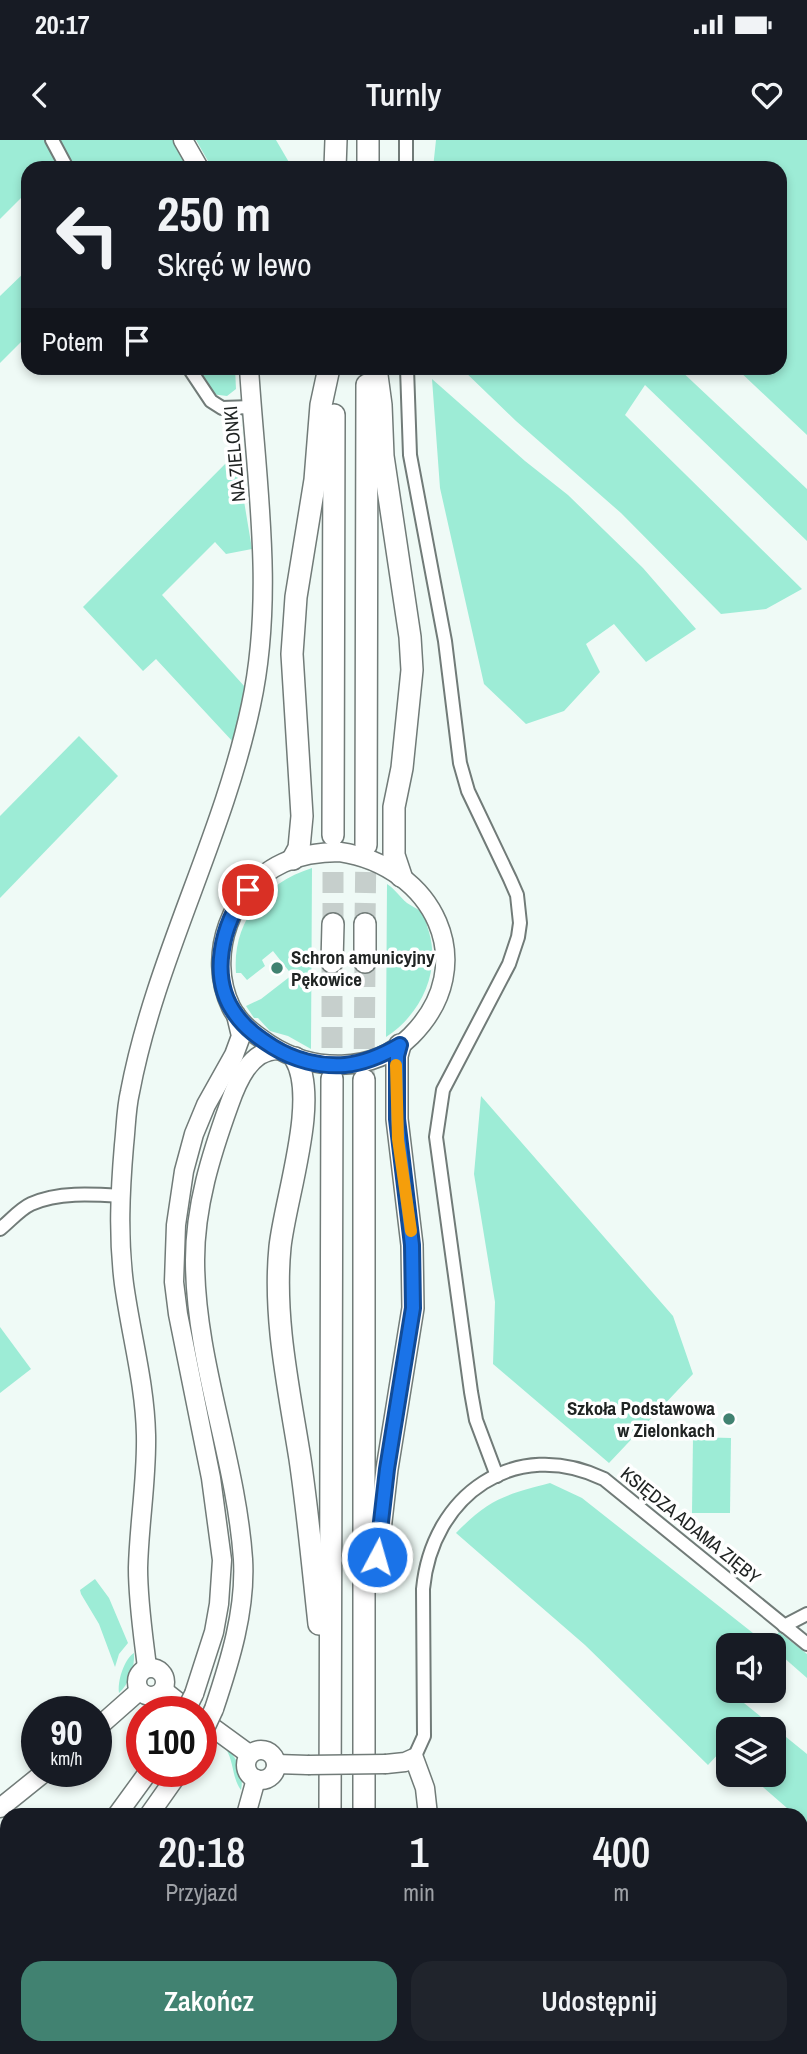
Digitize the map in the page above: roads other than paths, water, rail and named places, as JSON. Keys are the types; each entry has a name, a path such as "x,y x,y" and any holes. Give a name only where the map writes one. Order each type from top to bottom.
{"highway":[{"path":"335,140 335,161"},
{"path":"368,140 368,161"},
{"path":"293,859 299,848 302,816 292,654 293,626 315,480 321,405 330,375"},
{"path":"332,375 333,835"},
{"path":"366,845 367,375"},
{"path":"377,375 390,506 410,638 411,691 402,768 394,807 394,855 401,876"},
{"path":"332,962 333,924"},
{"path":"365,924 365,962"},
{"path":"363,1644 413,1308 412,1245 397,1119 397,1056 400,1045"},
{"path":"286,1054 302,1075 304,1102 281,1244 279,1299 330,1726"},
{"path":"330,1808 332,1079"},
{"path":"364,1080 364,1808"}],"main road":[{"path":"183,140 195,161"},
{"name":"NA ZIELONKI","path":"147,1667 139,1603 138,1567 146,1436 141,1375 124,1283 120,1196 129,1094 146,1023 225,800 252,703 262,622 262,538 249,375"},
{"path":"195,1696 214,1632 222,1560 211,1478 178,1314 174,1282 176,1225 184,1171 194,1135 241,1036 225,988 221,960 227,927 248,890 272,868 293,859 325,852 354,854 383,864 421,894 431,908 446,953 444,973 429,1013 414,1034 375,1058 346,1065 316,1064 267,1051 255,1058 234,1089 205,1180 196,1231 198,1311 236,1497 243,1559 241,1604 234,1645 215,1696"},
{"path":"236,1015 256,1035 286,1054"},
{"path":"139,1691 137,1676 147,1667 157,1668 164,1675 163,1690"},
{"path":"163,1690 177,1696"},
{"path":"139,1691 152,1696 163,1690"},
{"path":"112,1715 139,1691"},
{"path":"217,1723 250,1754"},
{"path":"257,1750 266,1750 273,1756 276,1764 270,1777 256,1779 246,1768 250,1754 257,1750"},
{"path":"276,1764 386,1764 414,1758 425,1788 427,1808"},
{"path":"248,1808 256,1779"},
{"path":"0,1808 26,1787"},
{"path":"122,1808 137,1787"},
{"path":"154,1808 169,1787"}],"street":[{"path":"52,140 63,161"},
{"path":"406,140 406,161"},
{"path":"194,375 211,401 222,408 251,407"},
{"path":"407,375 410,455 446,641 460,763 468,791 510,879 519,908 518,937 509,964 443,1090 436,1137 471,1392 477,1419 497,1476"},
{"path":"0,1228 30,1205 51,1198 92,1194 120,1196"},
{"name":"KSIĘDZA ADAMA ZIĘBY","path":"414,1758 424,1736 423,1589 431,1547 453,1508 475,1489 497,1476 530,1466 558,1465 588,1471 604,1479 807,1644"},
{"path":"784,1626 807,1614"}],"tunnel":[{"path":"333,835 333,924"},
{"path":"365,924 366,845"},
{"path":"332,962 332,1079"},
{"path":"364,1080 365,962"}],"place":[{"name":"Schron amunicyjny Pękowice","path":"277,968"},
{"name":"Szkoła Podstawowa w Zielonkach","path":"729,1419"}]}
